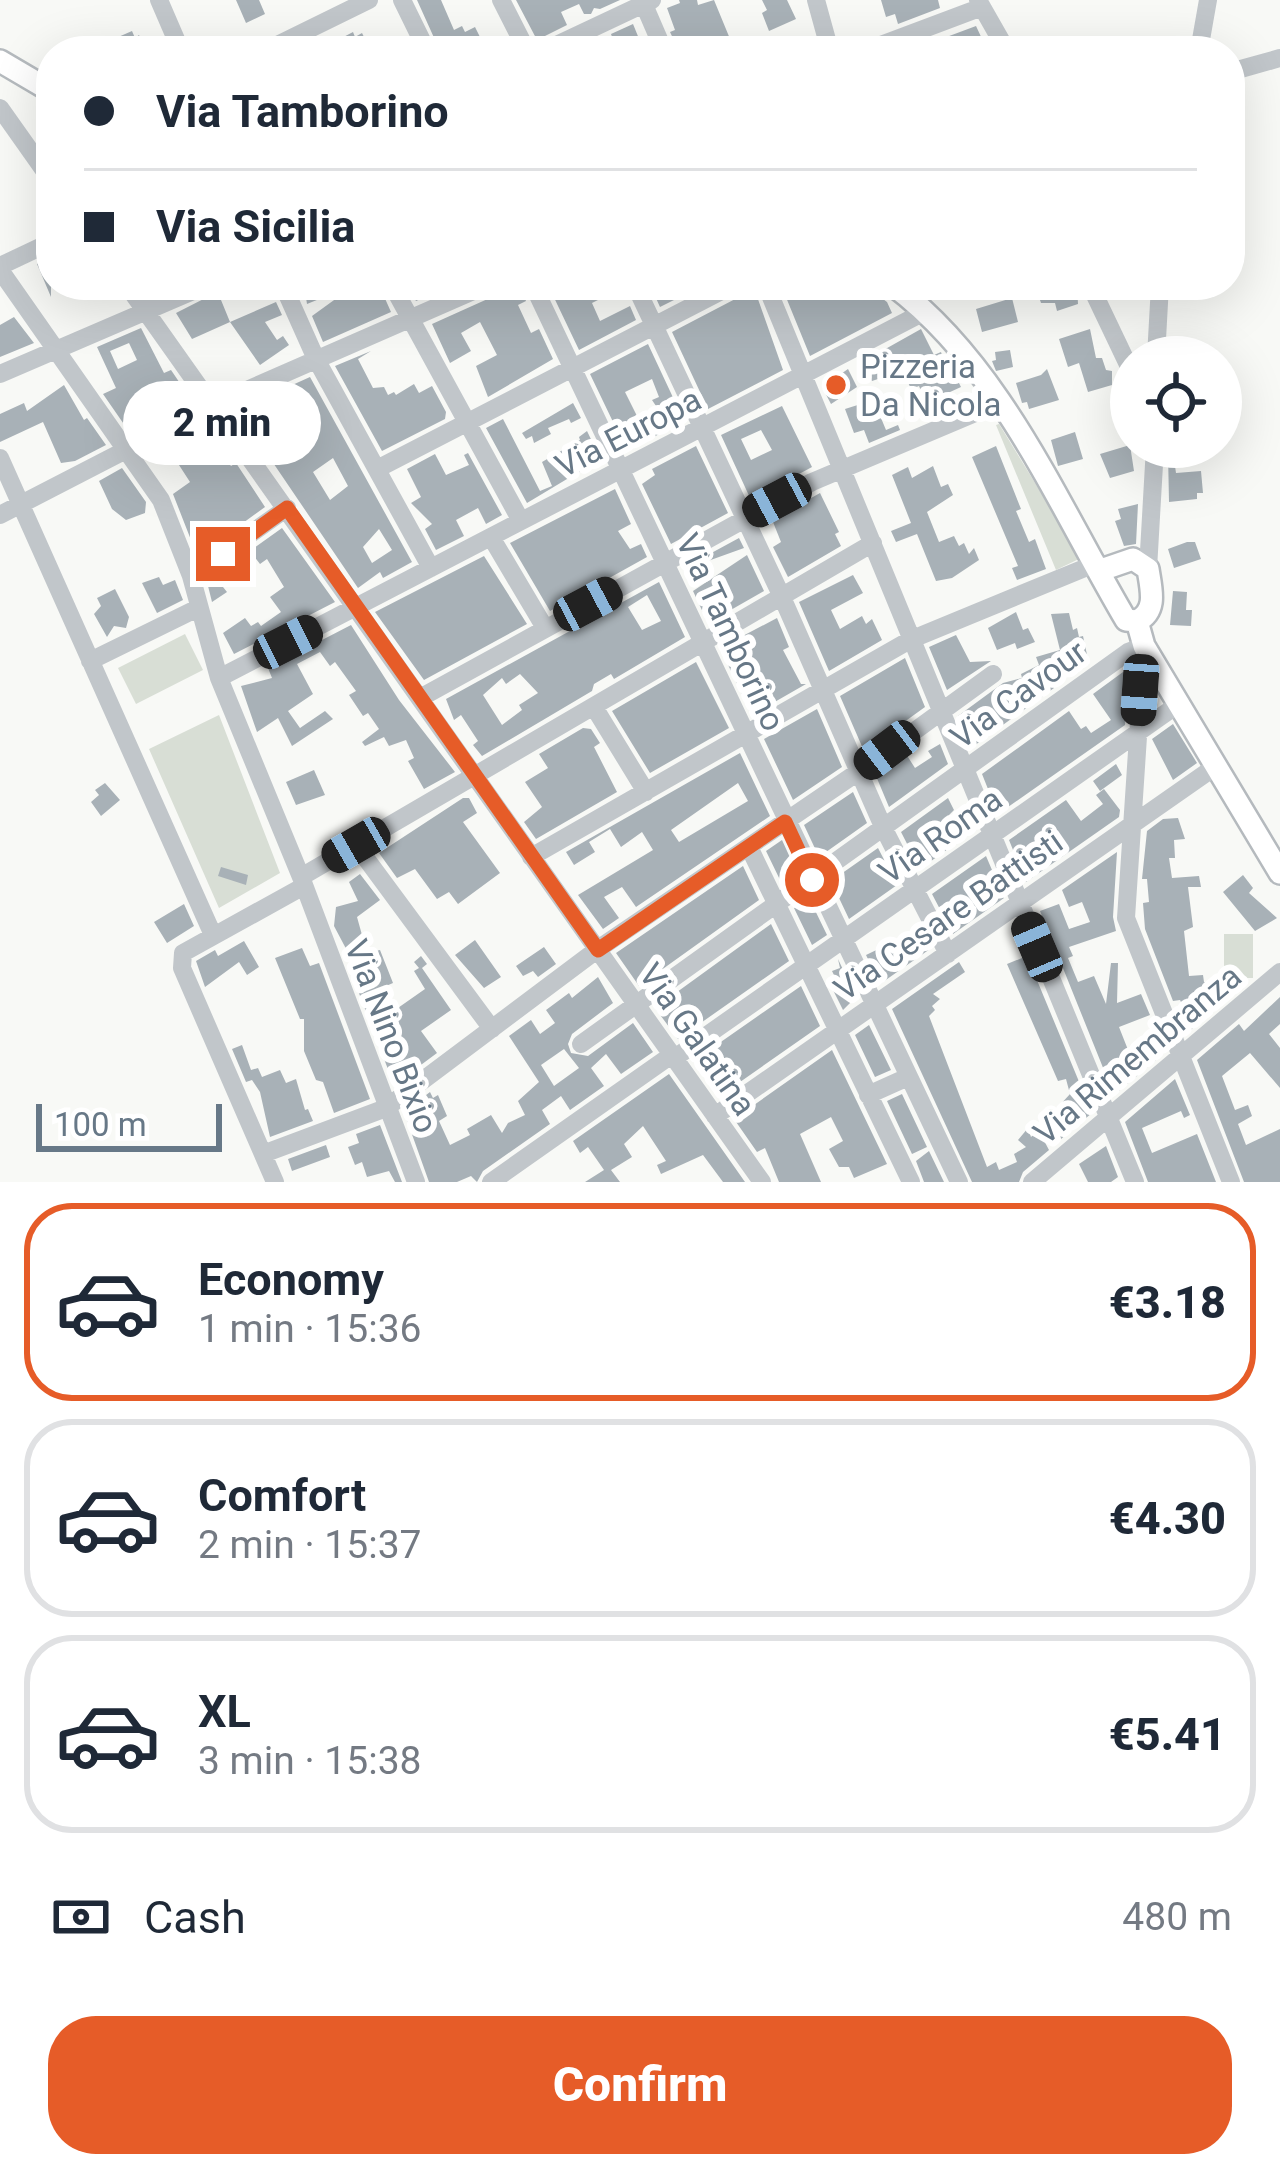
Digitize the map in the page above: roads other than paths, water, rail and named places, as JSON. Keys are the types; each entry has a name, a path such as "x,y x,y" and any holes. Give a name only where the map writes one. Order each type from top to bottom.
{"main road":[{"path":"0,61 36,82"},
{"path":"912,300 966,354 1099,566 1126,620 1137,621 1150,611 1148,569 1133,560 1099,566"},
{"path":"1137,621 1144,646 1280,873"}],"street":[{"path":"159,0 175,36"},
{"path":"296,36 369,0"},
{"path":"402,0 420,36"},
{"path":"501,0 519,36"},
{"path":"816,0 826,36"},
{"path":"1202,36 1208,0"},
{"path":"575,36 646,1 659,36"},
{"path":"901,36 980,3 999,36"},
{"path":"1245,68 1280,58"},
{"path":"0,108 36,159"},
{"name":"Via Nino Bixio","path":"36,250 0,268 161,500 191,576 218,678 302,881 416,1182"},
{"name":"Via Galatina","path":"139,300 762,1182"},
{"path":"0,374 172,300"},
{"path":"290,300 316,359 431,568"},
{"path":"400,300 521,521"},
{"path":"0,515 215,404 452,300"},
{"name":"Via Tamborino","path":"540,300 959,1182"},
{"path":"642,300 782,597 884,829 948,954"},
{"path":"377,469 704,300"},
{"path":"772,300 1136,1182"},
{"path":"1097,300 1114,336"},
{"path":"1157,336 1159,300"},
{"name":"Via Europa","path":"218,678 926,311"},
{"path":"420,698 742,519 843,468 999,404"},
{"path":"0,458 214,935"},
{"path":"1148,569 1154,468"},
{"path":"191,576 287,508"},
{"path":"490,537 544,628"},
{"path":"275,1182 182,968 184,952 356,845 873,544"},
{"path":"531,857 910,640 1099,566"},
{"path":"90,661 198,608"},
{"path":"1144,646 1126,918 1231,1182"},
{"name":"Via Cavour","path":"581,1044 1128,652 1144,646"},
{"path":"263,1154 386,1108 598,950 993,674"},
{"name":"Via Roma","path":"491,1182 1180,703"},
{"path":"594,707 646,792"},
{"name":"Via Cesare Battisti","path":"715,1116 1216,766"},
{"path":"356,845 492,1029"},
{"path":"748,847 911,1182"},
{"name":"Via Rimembranza","path":"1032,1182 1280,972"},
{"path":"868,1095 908,1077"}],"place":[{"name":"Pizzeria Da Nicola","path":"836,385"}]}
